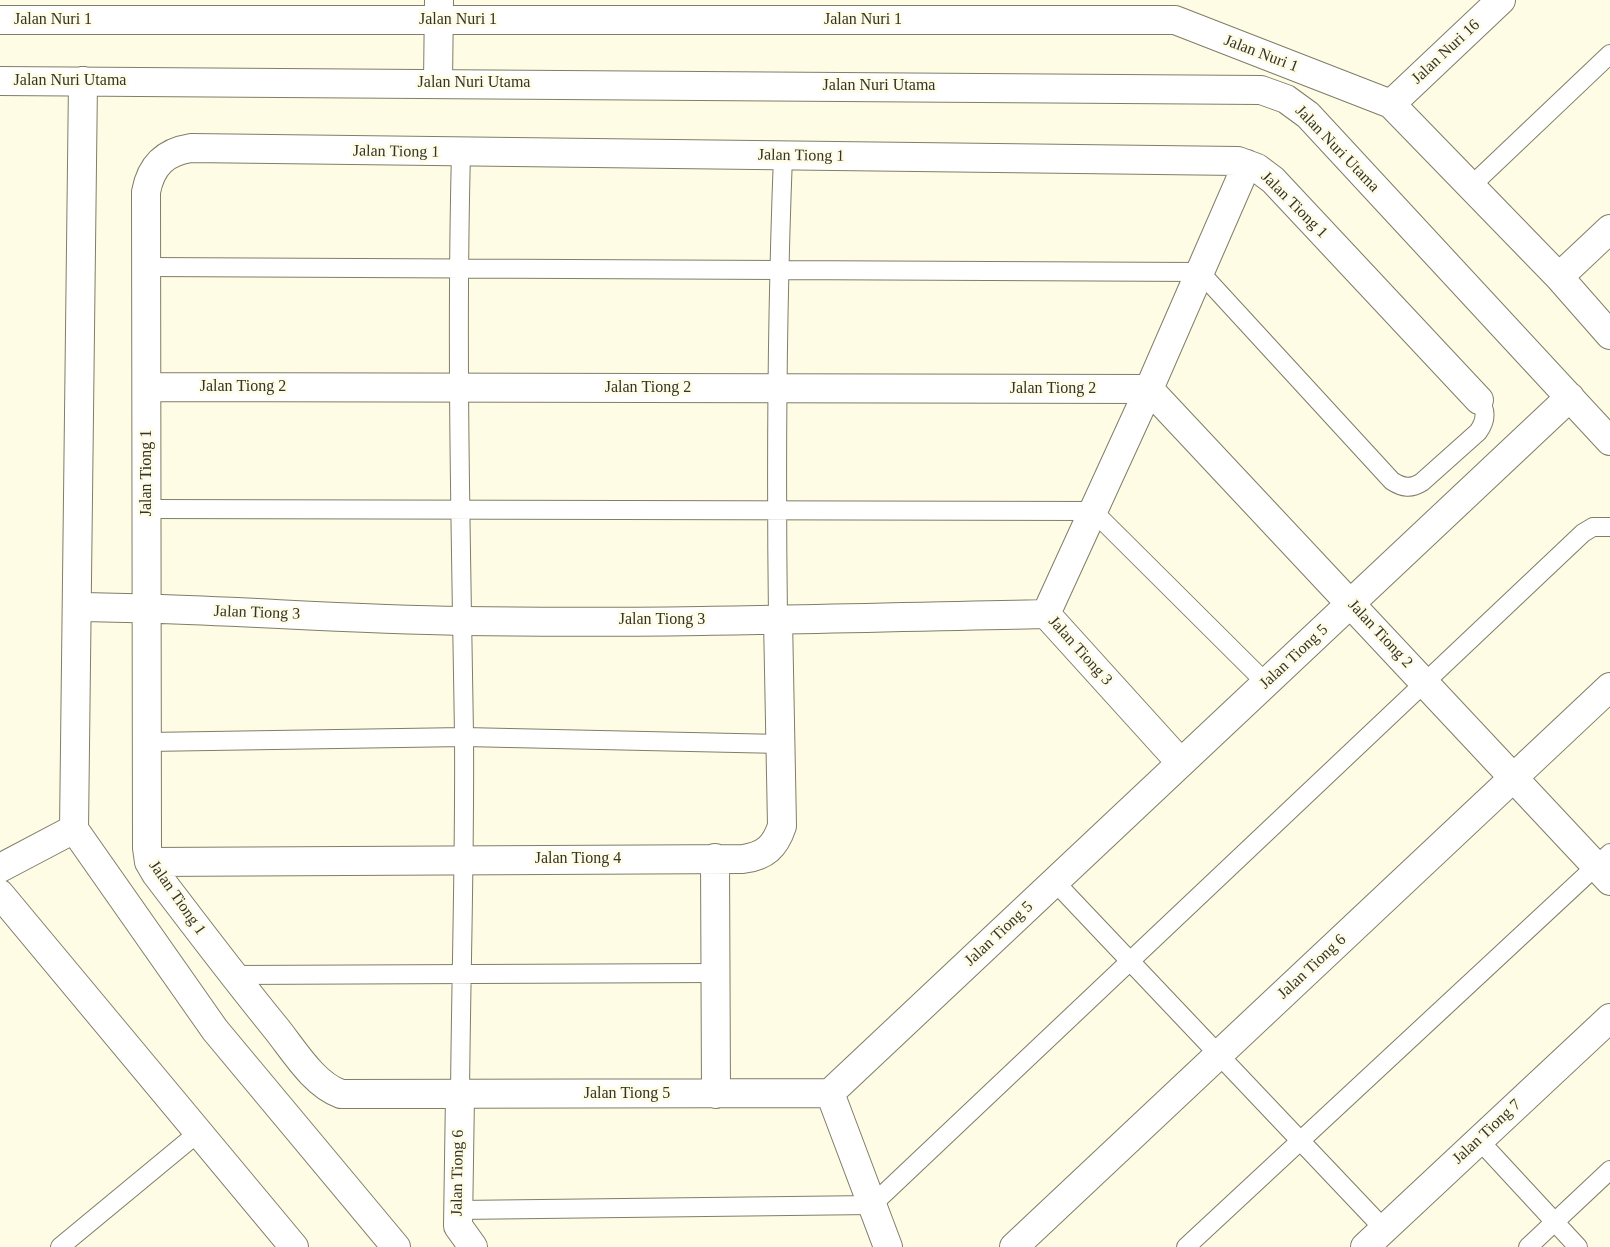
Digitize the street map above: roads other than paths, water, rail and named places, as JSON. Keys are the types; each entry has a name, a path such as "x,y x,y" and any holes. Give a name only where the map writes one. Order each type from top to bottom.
{"street":[{"name":"Jalan Nuri 16","path":"1391,104 1501,0"},
{"name":"Jalan Nuri 1","path":"0,20 96,10 1176,10 1391,104 1559,277 1610,335"},
{"path":"438,10 438,83"},
{"name":"Jalan Nuri Utama","path":"0,81 1247,89 1274,94 1286,99 1308,115 1610,440"},
{"path":"83,81 74,829 215,1030 396,1247"},
{"name":"Jalan Tiong 1","path":"295,1052 233,975 156,874 149,862 147,848 148,267 146,192 149,178 155,165 165,156 178,150 191,148 461,153 1227,160 1257,168 1273,180 1479,400"},
{"path":"1046,614 1149,389 1247,164"},
{"path":"1559,277 1610,229"},
{"name":"Jalan Tiong 2","path":"147,387 1149,389 1351,602 1513,779 1605,867"},
{"name":"Jalan Tiong 5","path":"295,1052 326,1086 341,1094 830,1093 1570,397"},
{"name":"Jalan Tiong 3","path":"77,608 148,608 462,621 778,619 1046,614 1182,763"},
{"name":"Jalan Tiong 4","path":"149,862 743,859 756,857 768,851 777,841 782,826 778,619"},
{"name":"Jalan Tiong 6","path":"1014,1247 1610,687"},
{"path":"0,868 74,829"},
{"path":"715,858 716,1094"},
{"path":"0,894 294,1247"},
{"name":"Jalan Tiong 7","path":"1374,1238 1478,1139 1610,1018"},
{"path":"830,1093 888,1247"},
{"name":"Jalan Tiong 6","path":"460,1095 458,1226 473,1247"}],"lane":[{"path":"1471,186 1610,54"},
{"path":"460,1095 464,737 459,510 460,387 458,269 461,153"},
{"path":"778,619 776,510 779,271 783,156"},
{"path":"148,267 1200,272 1392,481 1399,485 1415,486 1422,482 1478,432 1484,425 1485,416 1484,408 1479,400"},
{"path":"147,509 1093,511 1266,684"},
{"path":"458,1210 872,1205 1583,533 1593,527 1610,527"},
{"path":"147,742 464,737 781,744"},
{"path":"1186,1247 1300,1141 1605,867"},
{"path":"1055,882 1300,1141 1374,1238"},
{"path":"233,975 461,972 716,972"},
{"path":"60,1247 198,1132"},
{"path":"1478,1139 1578,1247"},
{"path":"1528,1247 1610,1170"}]}
